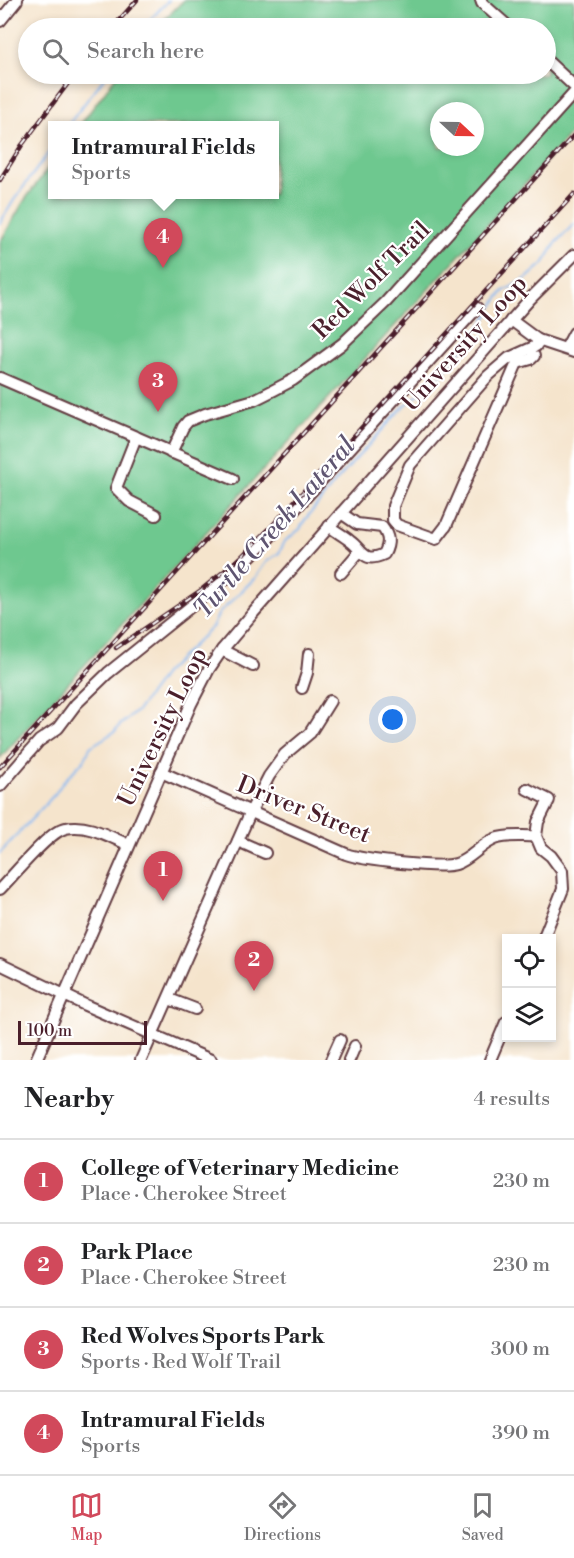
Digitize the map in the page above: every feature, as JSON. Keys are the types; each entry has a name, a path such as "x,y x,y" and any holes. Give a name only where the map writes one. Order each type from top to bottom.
{"street":[{"path":"0,21 17,0"},
{"path":"481,0 499,18"},
{"path":"556,69 574,86"},
{"name":"Red Wolf Trail","path":"171,453 188,421 254,400 293,380 342,344 386,302 574,93"},
{"name":"University Loop","path":"36,1060 191,704 209,669 222,650 329,526 511,320 574,255"},
{"path":"0,786 39,741 58,728 76,704 108,673 235,571 268,539 477,308"},
{"path":"511,320 536,347"},
{"path":"516,359 509,358 488,376 410,465 393,506 393,520 398,525 436,539 446,526 516,359 536,347 570,350 574,333"},
{"path":"0,378 233,479"},
{"path":"136,437 116,488 129,501 156,515"},
{"path":"329,526 352,541 359,552 368,557 384,554 389,542 382,527 357,524 341,513"},
{"path":"341,573 359,552"},
{"path":"222,650 253,666"},
{"path":"302,688 307,673 309,654"},
{"path":"141,1060 251,811 274,769 285,754 310,733 330,701"},
{"name":"Driver Street","path":"161,772 351,856 430,865 453,865 496,839 536,836"},
{"path":"527,789 549,800 538,822 536,836 541,848 562,870 563,889 545,934"},
{"path":"0,889 47,839 65,828 87,828 129,845"},
{"path":"238,841 265,853"},
{"path":"0,978 3,965 211,1060"},
{"path":"169,999 195,1009"},
{"path":"490,1060 502,1033"},
{"path":"331,1060 340,1040"},
{"path":"349,1060 355,1046"}],"green space":[{"path":"184,0 574,0 574,130 0,758 0,242 24,201 48,168 48,199 279,199 279,121 83,121 111,84 556,84 556,18 166,18"}],"waterway":[{"path":"152,18 169,0"},
{"path":"71,121 99,84"},
{"path":"0,223 48,153"},
{"name":"Turtle Creek Lateral","path":"0,853 85,759 90,747 114,732 138,710 164,674 213,626 219,613 255,578 266,562 279,553 285,541 300,529 337,480 401,409 443,374 504,291 527,278 543,264 556,243 574,224"}],"railway":[{"path":"121,18 137,0"},
{"path":"0,180 22,145 68,84"},
{"path":"0,767 574,135"},
{"path":"116,648 201,590 239,559 270,528 574,194"}],"place":[{"name":"Intramural Fields","path":"163,268"},
{"name":"Red Wolves Sports Park","path":"158,412"},
{"name":"College of Veterinary Medicine","path":"163,901"},
{"name":"Park Place","path":"254,991"}]}
